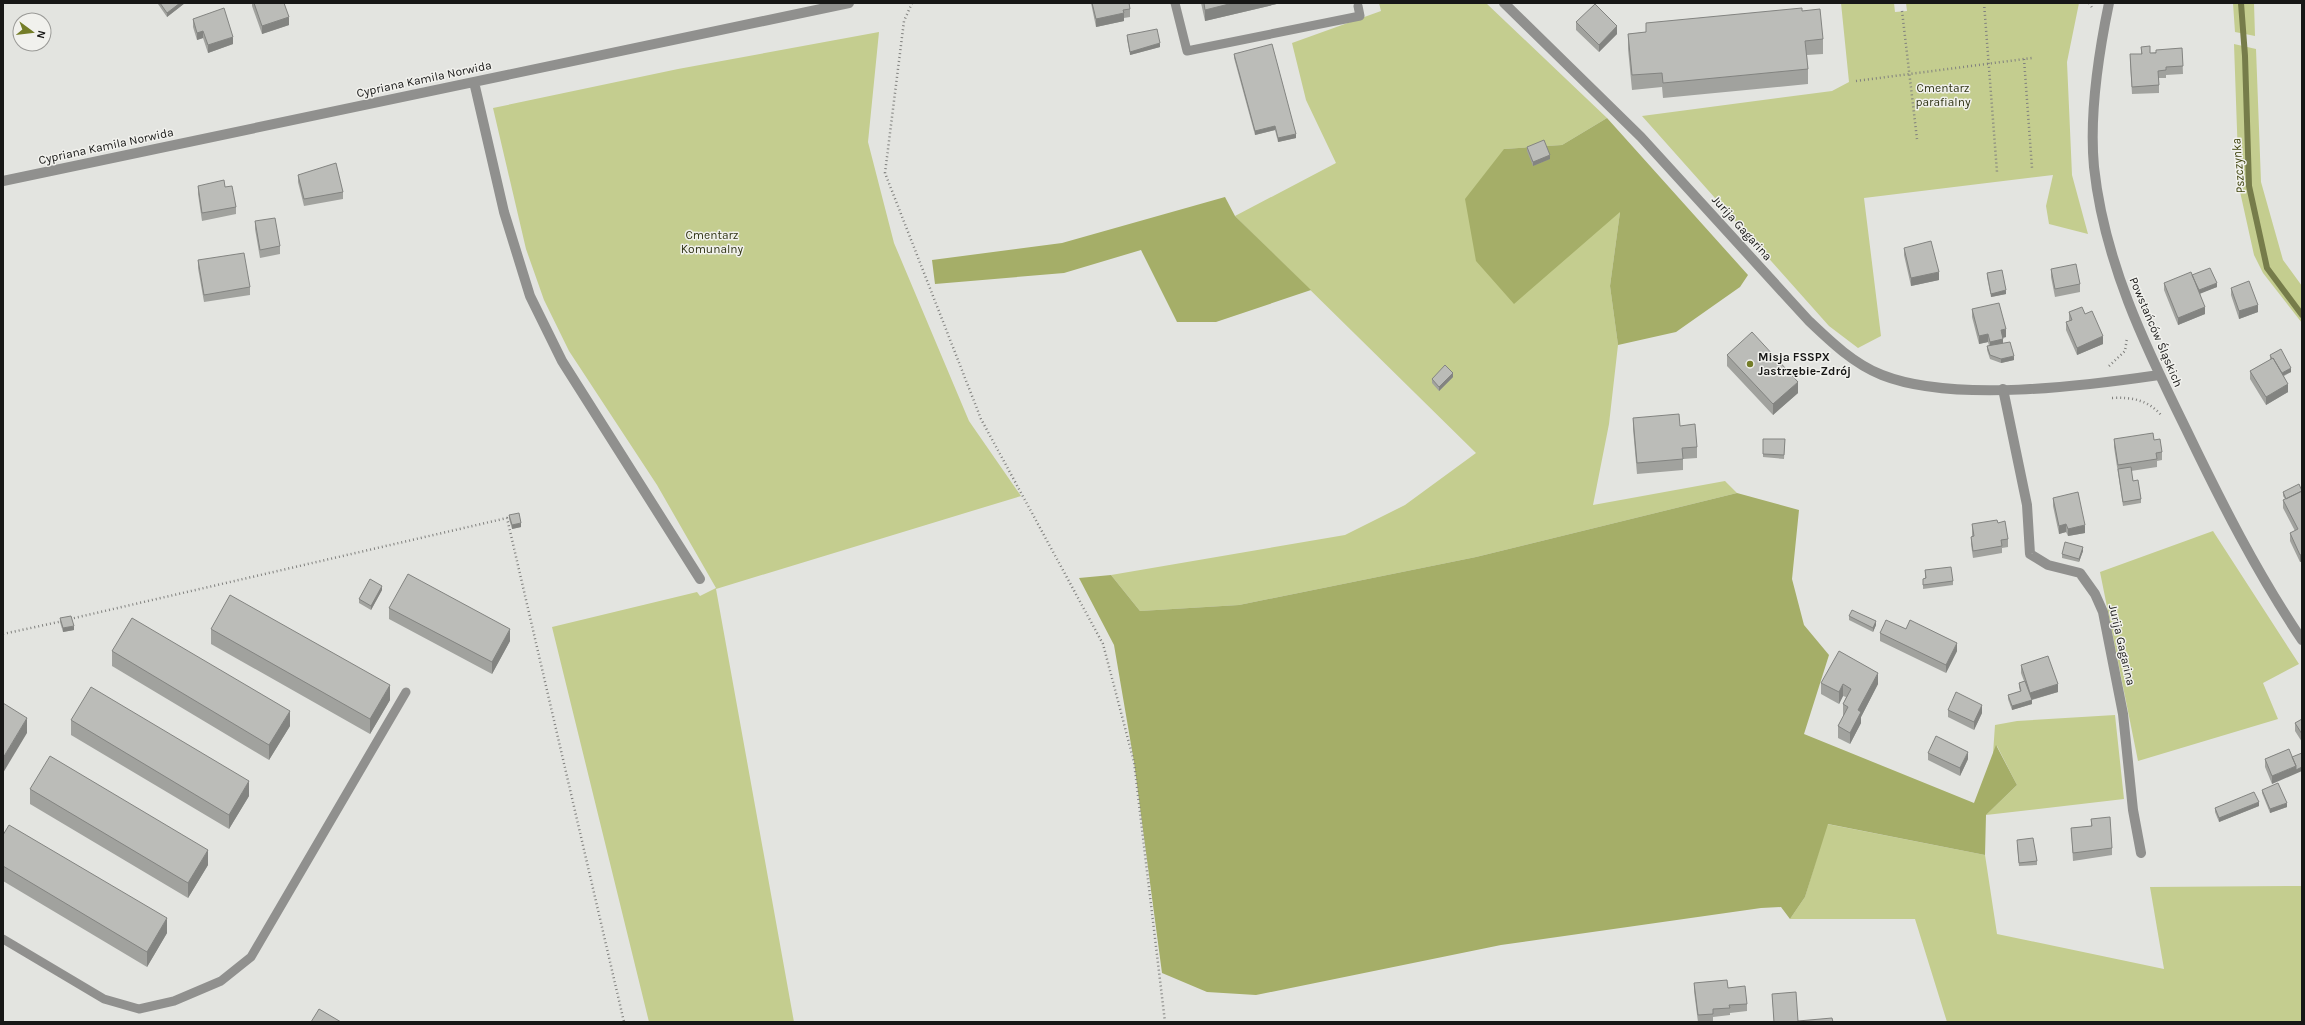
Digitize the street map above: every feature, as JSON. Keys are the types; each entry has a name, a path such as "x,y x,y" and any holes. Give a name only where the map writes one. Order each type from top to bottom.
{"street":[{"name":"Cypriana Kamila Norwida","path":"3,181 849,3"},
{"name":"Jurija Gagarina","path":"1504,3 1641,137 1809,321 1848,356 1882,375 1923,386 2003,389 2099,384 2159,375"},
{"name":"Powstańców Śląskich","path":"2108,3 2097,74 2094,120 2096,181 2100,210 2115,267 2159,375 2225,509 2273,597 2302,640"},
{"path":"474,82 504,212 530,296 562,361 700,579"},
{"name":"Jurija Gagarina","path":"2003,389 2027,505 2030,554 2048,565 2080,573 2095,594 2102,612 2123,714 2134,810 2141,853"}],"lane":[{"path":"1175,3 1187,51 1360,16 1358,6"},
{"path":"3,939 104,999 139,1009 174,1001 221,981 251,957 406,692"}],"path":[{"path":"912,3 904,21 885,173 981,419 1103,644 1134,762 1165,1022"},
{"path":"1984,3 1998,172"},
{"path":"1902,11 1917,139"},
{"path":"1856,81 2032,58"},
{"path":"2024,59 2032,168"},
{"path":"3,634 507,518 624,1022"}],"green space":[{"path":"1379,3 1486,3 1607,118 1562,145 1504,149 1620,212 1610,286 1618,345 1609,424 1593,505 1725,481 1737,493 1476,557 1239,605 1140,611 1111,575 1345,535 1405,505 1476,453 1235,216 1336,163 1306,100 1292,43 1381,11"},
{"name":"Cmentarz parafialny","path":"1841,3 1894,3 1895,12 1907,11 1906,3 2079,3 2067,62 2072,175 2088,234 2049,224 2046,206 2053,175 1864,198 1881,336 1858,348 1829,326 1642,116 1832,91 1849,82"},
{"path":"2233,3 2254,3 2255,36 2235,32"},
{"name":"Cmentarz Komunalny","path":"879,32 868,142 894,243 969,421 1021,496 716,589 794,1022 649,1022 552,627 697,592 700,596 716,588 657,485 569,351 544,300 526,249 493,108 678,69"},
{"path":"2234,44 2256,49 2261,182 2283,260 2302,286 2302,323 2263,273 2254,255 2239,187"},
{"path":"1607,118 1748,275 1740,287 1676,332 1618,345 1610,286 1620,212 1514,304 1476,261 1465,199 1504,149 1562,145"},
{"path":"1225,197 1235,216 1311,290 1216,322 1177,322 1141,250 1064,273 935,284 932,260 1062,243"},
{"path":"1737,493 1799,510 1792,579 1804,625 1829,655 1804,734 1974,803 1996,745 2017,785 1986,815 1985,855 1828,824 1805,897 1790,919 1781,907 1761,908 1501,945 1256,995 1207,992 1162,973 1134,762 1114,645 1079,578 1111,575 1140,611 1239,605 1476,557"},
{"path":"2213,531 2299,664 2263,683 2278,719 2138,761 2100,572"},
{"path":"2115,715 2124,799 1986,815 2017,785 1997,746 1993,754 1995,725 2017,721"},
{"path":"1827,824 1985,855 1997,934 2164,969 2150,887 2302,886 2302,1022 1947,1022 1915,919 1790,919 1805,897"}],"building":[{"path":"160,3 180,3 167,13"},
{"path":"254,3 284,3 289,17 262,26"},
{"path":"1092,3 1129,3 1130,9 1123,10 1124,13 1096,19"},
{"path":"1204,3 1233,3 1205,10"},
{"path":"1595,4 1617,26 1599,45 1576,22"},
{"path":"224,8 233,37 208,45 203,31 197,33 193,19"},
{"path":"1802,8 1802,11 1820,9 1823,39 1805,41 1808,69 1663,83 1662,73 1632,75 1628,34 1646,32 1646,23"},
{"path":"1157,29 1160,43 1130,52 1127,35"},
{"path":"1272,44 1296,134 1278,138 1275,126 1255,131 1234,54"},
{"path":"2150,46 2150,53 2156,53 2156,50 2182,48 2183,66 2166,67 2166,70 2158,71 2159,85 2132,87 2130,54 2142,54 2141,47"},
{"path":"1544,140 1550,155 1533,162 1527,147"},
{"path":"336,163 343,192 304,199 298,175"},
{"path":"224,180 225,187 232,186 236,207 202,213 198,186"},
{"path":"275,218 280,246 260,250 255,221"},
{"path":"1931,241 1939,272 1911,278 1904,248"},
{"path":"244,253 250,287 204,295 198,260"},
{"path":"2076,264 2080,284 2055,289 2051,269"},
{"path":"2210,268 2217,283 2199,290 2192,275"},
{"path":"2002,270 2006,290 1991,294 1987,273"},
{"path":"2191,272 2205,307 2178,318 2164,283"},
{"path":"2249,281 2258,305 2239,311 2231,288"},
{"path":"1999,303 2006,329 2001,330 2003,339 1990,342 1988,334 1979,336 1972,309"},
{"path":"2082,307 2085,314 2092,311 2103,336 2077,348 2066,322 2072,320 2069,312"},
{"path":"1752,332 1798,382 1773,404 1727,355"},
{"path":"2010,342 2014,356 2001,359 1990,355 1987,346"},
{"path":"2281,349 2291,368 2282,373 2270,355"},
{"path":"2273,358 2288,384 2266,397 2250,371"},
{"path":"1445,365 1453,373 1439,387 1432,379"},
{"path":"1679,414 1680,426 1695,424 1697,447 1682,448 1683,459 1637,463 1633,418"},
{"path":"2153,433 2154,440 2160,439 2162,452 2156,453 2157,459 2118,465 2114,439"},
{"path":"1763,439 1785,439 1784,455 1763,454"},
{"path":"2131,467 2133,481 2138,480 2141,499 2123,502 2118,469"},
{"path":"2299,484 2302,491 2286,499 2283,492"},
{"path":"2302,491 2302,554 2300,555 2290,533 2298,529 2283,500"},
{"path":"2078,492 2085,525 2068,529 2066,524 2059,526 2053,498"},
{"path":"519,513 521,523 512,525 509,515"},
{"path":"1997,520 1998,523 2005,521 2008,539 2001,540 2002,546 1973,551 1971,537 1974,536 1972,524"},
{"path":"2065,542 2083,547 2079,559 2062,554"},
{"path":"1951,567 1953,581 1923,585 1923,579 1926,578 1925,570"},
{"path":"408,574 510,629 492,662 389,608"},
{"path":"370,579 382,586 371,606 359,599"},
{"path":"230,595 390,685 370,719 211,629"},
{"path":"1852,610 1876,621 1873,628 1849,616"},
{"path":"71,616 74,626 63,628 60,618"},
{"path":"132,618 290,711 269,745 112,651"},
{"path":"1886,620 1906,629 1910,620 1957,643 1946,665 1880,633"},
{"path":"1839,651 1878,673 1858,710 1861,712 1850,733 1838,726 1848,707 1843,704 1851,689 1843,684 1839,692 1821,683"},
{"path":"2048,656 2058,684 2030,693 2021,665"},
{"path":"2025,681 2032,700 2012,706 2008,695 2021,691 2019,683"},
{"path":"91,687 249,781 229,815 71,720"},
{"path":"1956,692 1982,705 1974,722 1948,710"},
{"path":"3,703 27,718 3,758"},
{"path":"2302,719 2302,734 2295,723"},
{"path":"1936,736 1968,752 1960,768 1928,753"},
{"path":"2289,749 2296,766 2272,776 2265,759"},
{"path":"2302,753 2302,767 2296,770 2292,757"},
{"path":"50,756 208,850 188,883 30,789"},
{"path":"2278,783 2287,803 2270,809 2262,790"},
{"path":"2254,792 2259,802 2219,818 2215,808"},
{"path":"2110,817 2112,848 2073,853 2071,828 2092,826 2091,819"},
{"path":"9,825 167,918 147,952 3,866 3,835"},
{"path":"2033,838 2037,861 2019,863 2017,840"},
{"path":"1727,980 1728,988 1745,986 1747,1004 1729,1005 1730,1008 1713,1009 1713,1014 1698,1015 1694,983"},
{"path":"1796,992 1798,1021 1832,1018 1833,1022 1774,1022 1772,994"},
{"path":"319,1009 341,1022 311,1022"}],"waterway":[{"name":"Pszczynka","path":"2241,3 2245,56 2249,186 2267,268 2302,315"}],"place":[{"name":"Misja FSSPX Jastrzębie-Zdrój","path":"1750,364"}]}
